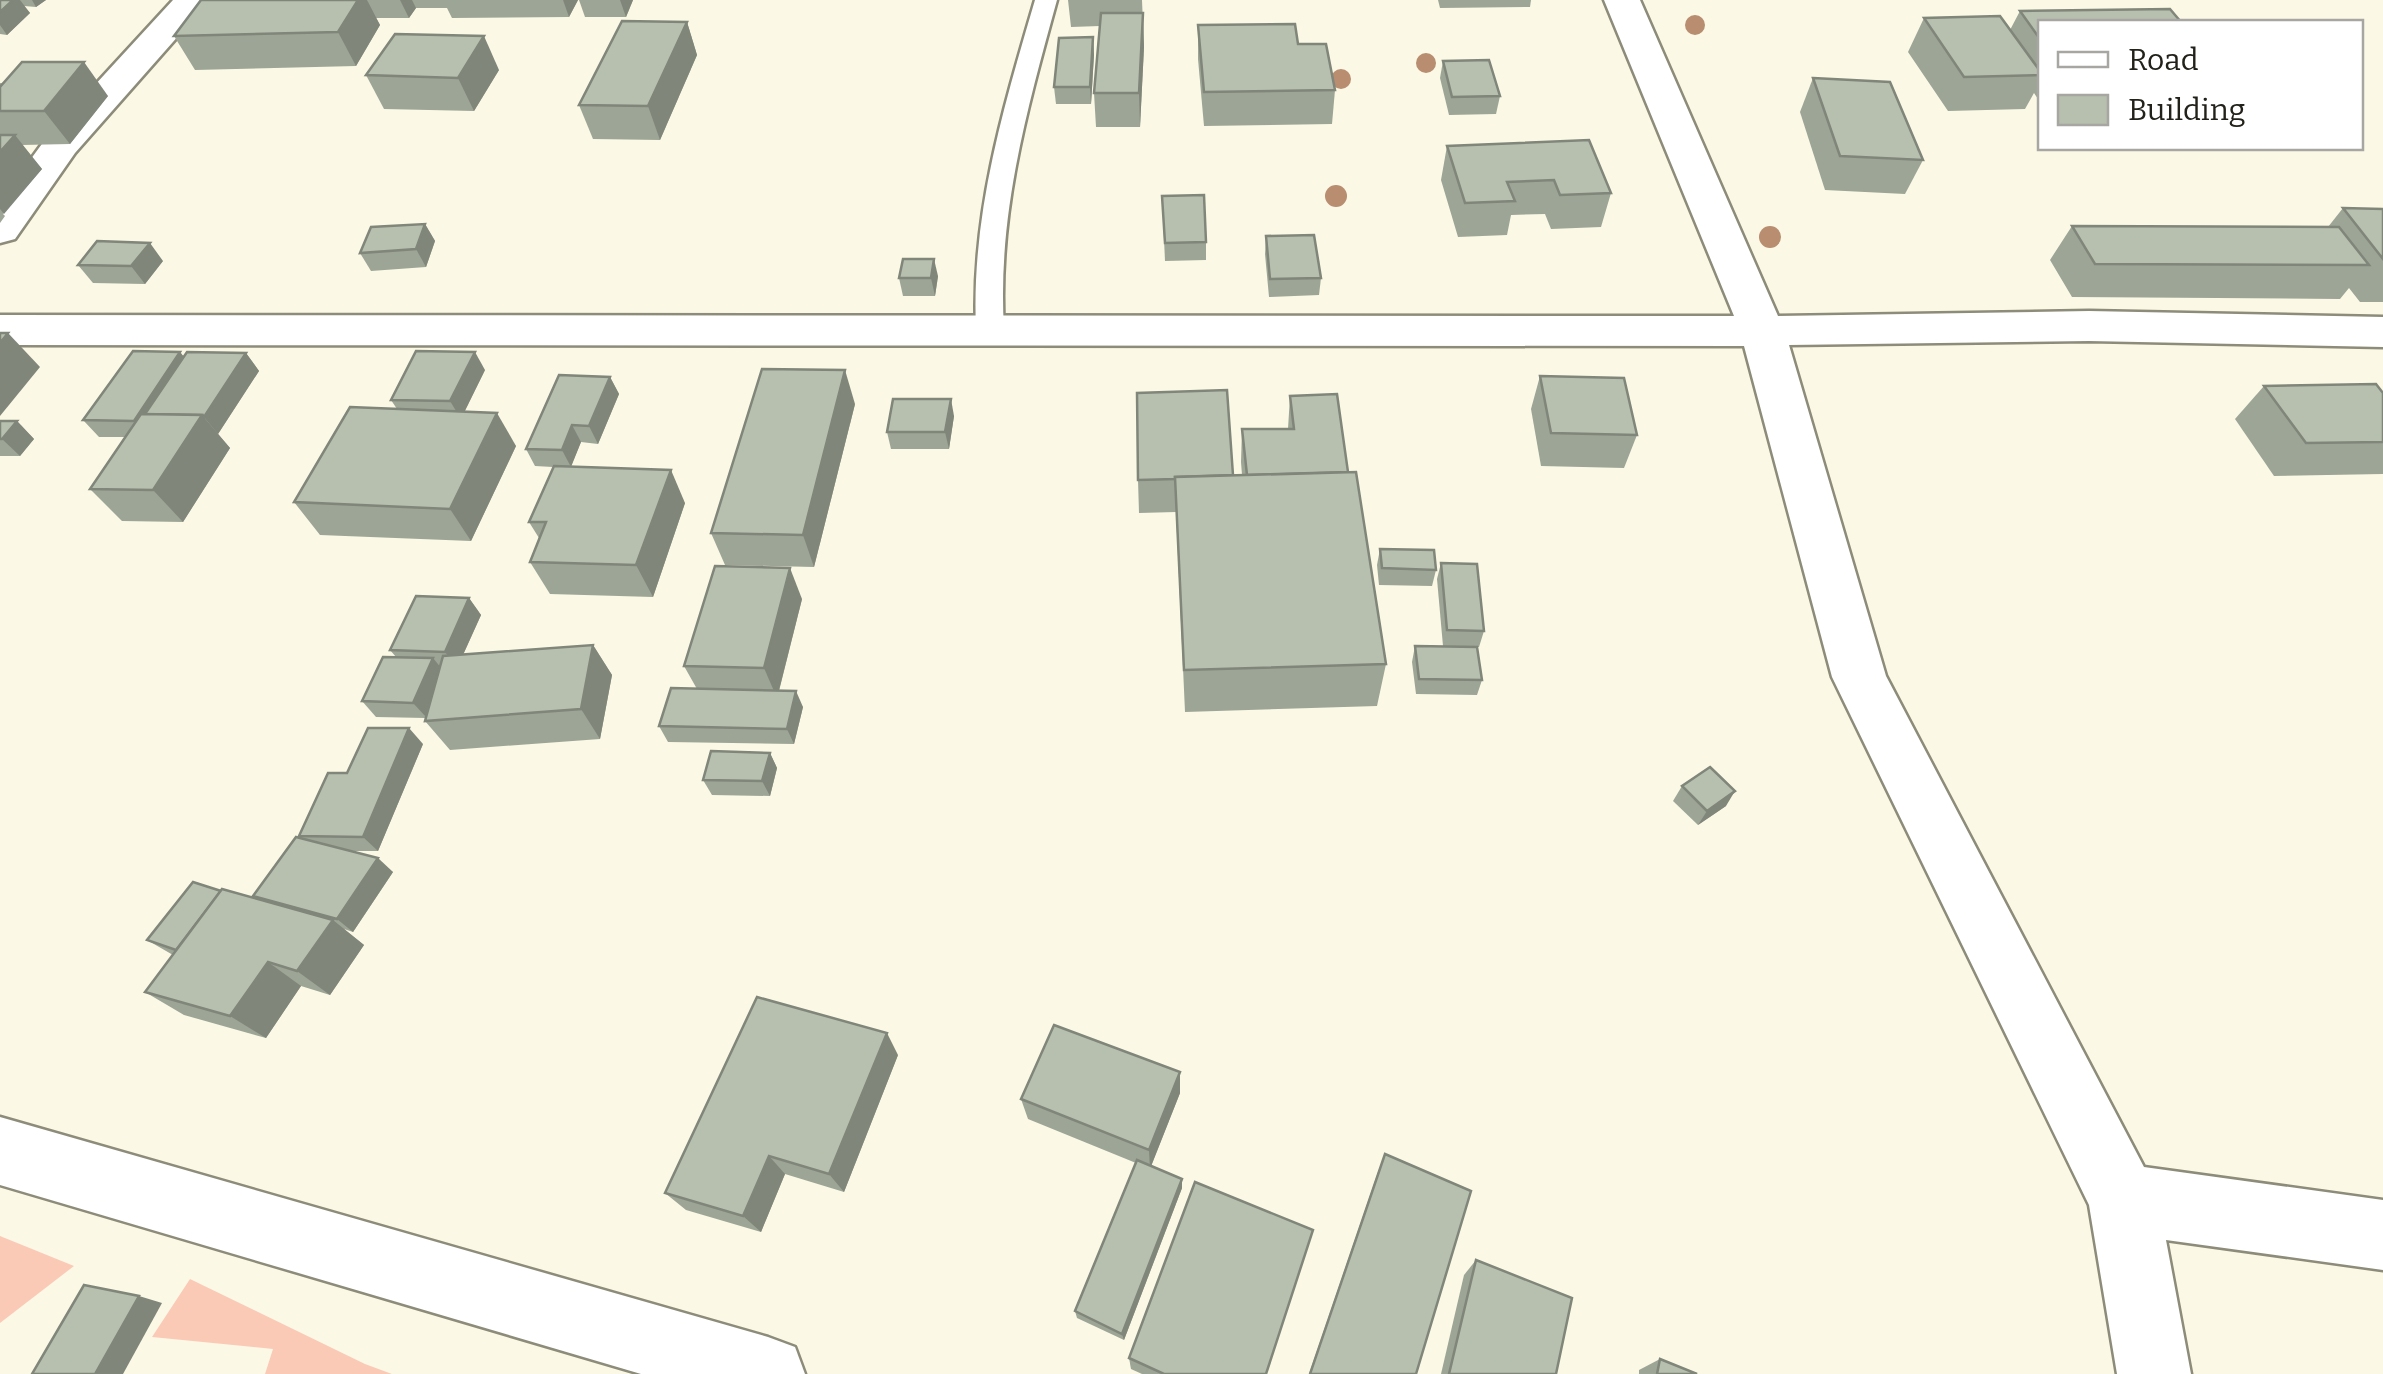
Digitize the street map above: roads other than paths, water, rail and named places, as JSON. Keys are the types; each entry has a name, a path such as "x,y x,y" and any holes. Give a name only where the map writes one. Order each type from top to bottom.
{"street":[{"path":"0,230 62,145 192,0"},
{"path":"1622,0 1762,331 1859,677 2123,1199 2154,1374"},
{"path":"0,330 1762,331 2089,326 2383,332"},
{"path":"0,1150 768,1374"},
{"path":"2123,1199 2383,1235"}],"lane":[{"path":"990,329 985,285 994,225 1013,120 1046,0"}]}
